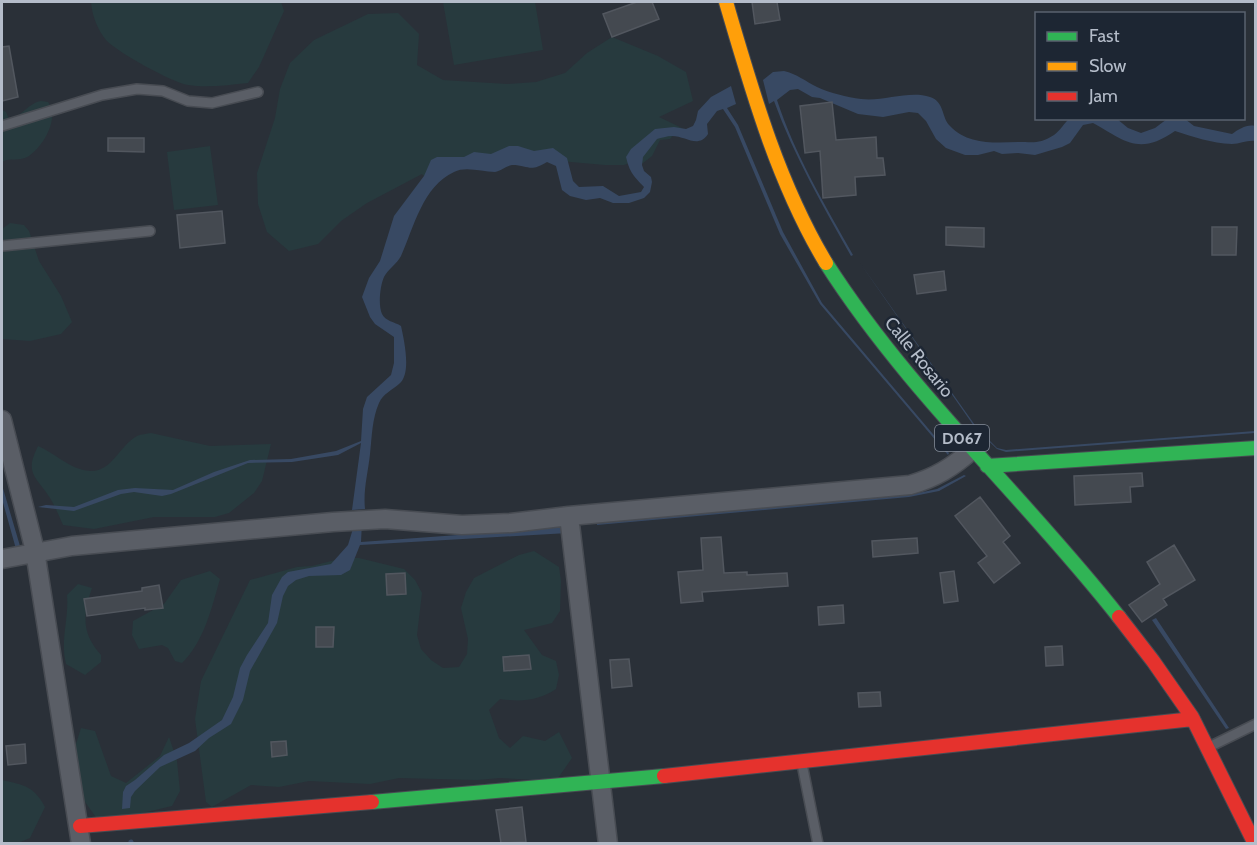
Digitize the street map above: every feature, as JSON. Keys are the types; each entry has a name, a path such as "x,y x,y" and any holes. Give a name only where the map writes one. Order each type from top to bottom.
{"street":[{"name":"Calle Rosario","path":"726,2 768,141 811,238 846,294 934,406 1113,609 1148,655 1193,719 1255,843"},
{"path":"2,420 35,551 81,835 602,783 1193,719"},
{"path":"987,466 1256,448"},
{"path":"2,559 35,551 72,546 333,522 385,519 462,525 511,523 910,485 940,474 955,465 973,449"},
{"path":"569,516 608,843"}],"lane":[{"path":"2,126 102,95 137,89 163,91 188,101 213,103 258,92"},
{"path":"2,246 150,231"},
{"path":"1207,748 1256,724"},
{"path":"802,761 818,843"}],"green space":[{"path":"91,2 281,2 284,11 259,67 248,83 203,86 180,83 157,73 112,45 98,27"},
{"path":"443,2 535,2 543,50 454,65"},
{"path":"398,13 419,34 417,65 443,80 507,84 536,82 565,73 587,53 612,37 658,56 686,72 693,101 659,117 684,129 680,128 670,139 660,140 652,156 643,163 635,161 624,165 605,165 514,157 424,176 422,174 367,203 341,221 318,244 289,251 267,232 258,204 257,173 275,118 280,89 290,63 314,40 368,14"},
{"path":"41,101 48,102 52,115 45,138 29,156 2,162 2,110 6,112 9,119 14,118 32,104"},
{"path":"210,146 218,205 174,210 167,152"},
{"path":"10,223 24,225 29,231 39,261 61,296 72,322 61,334 30,341 2,339 2,229"},
{"path":"151,433 210,446 271,444 262,481 254,493 229,513 215,517 154,517 94,529 63,525 52,501 36,479 32,469 38,446 80,469 99,470 112,461 137,436"},
{"path":"534,551 559,567 560,611 552,623 524,630 542,655 556,661 559,675 556,689 529,700 500,699 489,710 499,738 510,748 523,736 545,741 559,732 572,758 556,781 500,778 477,780 399,778 370,784 309,781 279,787 251,785 212,807 206,802 195,719 201,681 250,580 297,567 312,566 343,558 359,558 404,569 415,580 422,593 417,635 421,649 443,668 459,667 467,654 468,639 461,608 474,578 519,555"},
{"path":"210,571 220,579 202,635 190,655 182,663 175,661 168,648 162,645 139,649 132,635 133,621 164,604 181,580"},
{"path":"78,584 92,588 86,615 87,631 101,655 101,662 85,675 66,664 64,655 67,595"},
{"path":"81,728 95,731 111,776 126,783 160,756 169,737 177,761 180,791 172,806 100,823 83,799 72,757"},
{"path":"2,780 28,788 37,795 45,807 30,838 18,843 2,843"}],"water":[{"path":"784,71 822,89 856,98 913,95 930,97 941,106 950,126 965,137 982,142 1041,141 1056,133 1068,120 1118,120 1128,128 1141,133 1155,128 1166,120 1186,120 1194,126 1232,134 1243,127 1255,126 1255,141 1224,143 1175,131 1152,143 1133,143 1093,123 1083,125 1070,143 1035,155 1002,154 994,151 965,155 946,148 936,139 926,121 918,113 909,112 883,117 858,114 820,98 812,97 798,89 790,90 777,100 784,120 811,179 853,255 851,256 800,161 774,101 769,104 763,80 773,72"},
{"path":"731,86 736,104 727,108 738,125 783,232 822,303 949,453 948,455 820,304 780,234 735,127 723,109 717,111 707,124 708,134 700,141 672,136 657,139 643,157 644,171 651,177 652,182 650,192 644,198 629,203 613,203 600,198 586,200 570,196 562,190 556,166 547,162 532,168 512,165 495,172 459,170 443,178 434,187 421,208 401,256 386,274 381,285 382,314 401,326 406,365 403,379 383,397 375,415 365,488 365,509 352,510 361,443 338,455 292,462 248,463 162,496 134,492 121,494 74,511 38,507 46,505 74,507 118,490 135,488 173,490 214,472 250,460 291,459 336,451 361,441 363,409 367,397 391,375 394,363 394,337 375,324 362,297 369,278 380,261 394,216 424,176 431,160 437,157 464,157 474,152 491,154 509,146 534,151 553,148 567,158 573,181 579,187 603,186 619,196 641,192 644,187 632,174 626,157 631,149 655,129 674,127 686,129 693,126 698,111 711,97"},
{"path":"860,263 977,428 997,448 1006,450 1255,431 1255,433 1006,452 997,449 976,429"},
{"path":"966,476 939,491 909,497 597,525 597,523 909,495 937,489"},
{"path":"2,485 20,548 16,549 2,499"},
{"path":"355,522 362,522 361,542 567,527 568,533 360,545 350,570 341,575 309,576 296,580 288,586 283,596 277,623 250,671 243,700 231,724 209,738 195,751 160,767 135,791 131,797 130,808 122,809 123,792 126,786 164,755 189,743 222,720 233,697 240,668 268,623 272,595 282,577 288,572 331,564 348,545"},
{"path":"1156,618 1229,728 1226,729 1152,620"}],"building":[{"path":"637,2 652,2 659,19 612,37 603,14"},
{"path":"752,2 777,2 780,20 755,24"},
{"path":"9,46 18,97 2,101 2,47"},
{"path":"832,102 836,140 876,137 877,158 883,158 885,175 855,177 856,195 823,198 820,151 805,153 800,106"},
{"path":"108,138 144,138 144,152 108,151"},
{"path":"222,211 225,243 180,248 177,215"},
{"path":"946,227 984,228 984,247 946,245"},
{"path":"1212,227 1237,227 1236,255 1212,255"},
{"path":"944,271 946,290 917,294 914,275"},
{"path":"1142,473 1143,486 1130,487 1131,502 1075,505 1074,476"},
{"path":"980,497 1010,536 1003,542 1020,563 994,583 978,563 987,556 955,516"},
{"path":"721,537 724,573 747,572 747,575 787,573 788,586 702,592 703,601 681,603 678,572 703,570 701,538"},
{"path":"917,538 918,553 873,557 872,541"},
{"path":"1174,545 1195,580 1163,599 1167,605 1142,622 1129,605 1160,584 1147,562"},
{"path":"954,571 958,601 944,603 940,573"},
{"path":"405,573 406,594 387,595 386,574"},
{"path":"159,585 163,608 145,610 145,608 87,616 84,599 142,591 142,588"},
{"path":"843,605 844,623 819,625 818,607"},
{"path":"316,627 334,627 333,647 316,647"},
{"path":"1062,646 1063,665 1046,666 1045,647"},
{"path":"529,655 531,669 504,671 503,657"},
{"path":"629,659 632,686 612,688 610,660"},
{"path":"880,692 881,706 859,707 858,693"},
{"path":"286,741 287,755 272,757 271,742"},
{"path":"25,744 26,763 8,765 6,746"},
{"path":"522,807 526,842 501,843 496,810"}],"traffic: fast":[{"path":"826,263 893,356 1083,572 1119,617"},
{"path":"987,466 1256,448"},
{"path":"372,802 664,776"}],"traffic: slow":[{"path":"726,2 756,103 780,169 826,263"}],"traffic: jam":[{"path":"1119,617 1192,717 1255,844"},
{"path":"664,776 1193,719"},
{"path":"80,826 372,802"}]}
